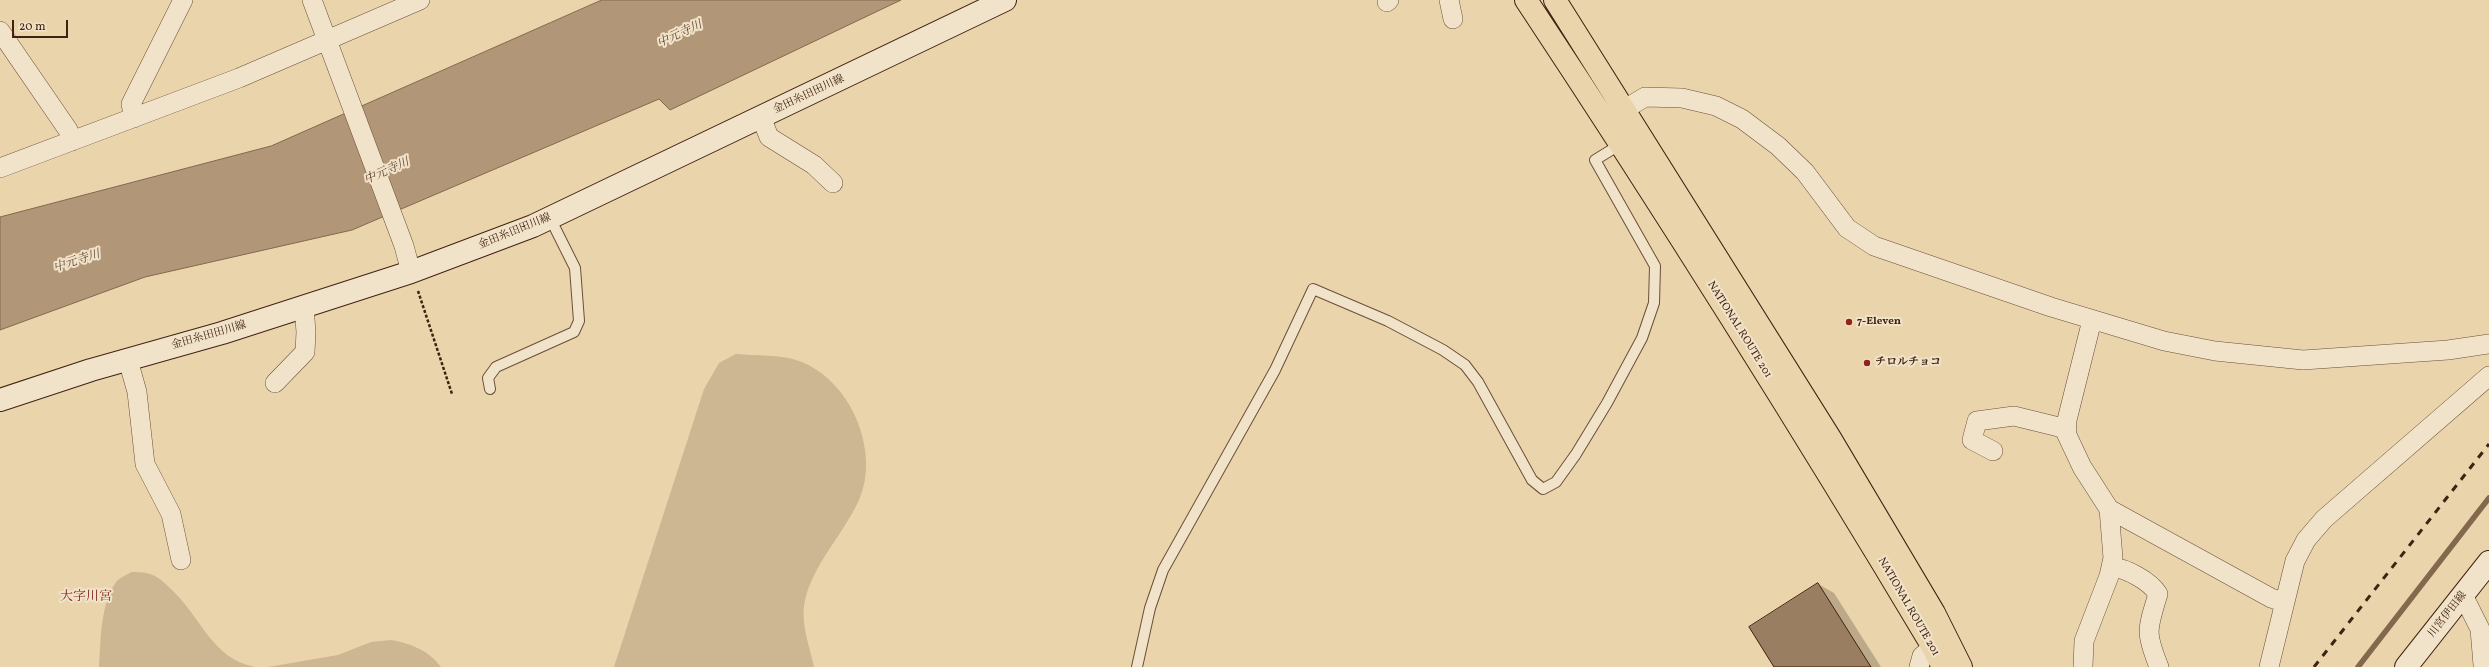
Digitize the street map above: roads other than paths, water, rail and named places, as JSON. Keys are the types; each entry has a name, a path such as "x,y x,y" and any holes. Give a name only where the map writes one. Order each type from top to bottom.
{"highway":[{"name":"NATIONAL ROUTE 201","path":"1526,0 1621,144 1814,448 1933,647 1942,667"},
{"name":"NATIONAL ROUTE 201","path":"1555,0 1626,109 1830,438 1934,613 1960,667"}],"main road":[{"name":"金田糸田田川線","path":"0,400 128,360 222,333 411,272 550,218 1005,0"},
{"name":"川宮伊田線","path":"2406,667 2489,562"}],"street":[{"path":"134,118 131,104 183,0"},
{"path":"312,0 404,246 411,272"},
{"path":"0,168 239,78 329,46 420,0"},
{"path":"1449,0 1453,19"},
{"path":"0,31 68,130 72,141"},
{"path":"1626,109 1646,97 1682,98 1716,106 1742,119 1778,146 1805,172 1846,228 1874,246 2092,320 2164,341 2215,351 2303,360 2448,350 2489,344"},
{"path":"761,117 769,137 814,165 833,183"},
{"path":"275,383 305,352 306,332 304,307"},
{"path":"2083,667 2084,641 2113,558 2109,509 2082,467 2066,433 2092,320"},
{"path":"128,360 137,392 145,464 171,514 181,560"},
{"path":"2268,667 2283,602 2295,561 2306,540 2324,519 2489,376"},
{"path":"1993,451 1972,440 1977,422 2014,416 2067,429"},
{"path":"2109,509 2271,598 2283,602"},
{"path":"2111,567 2121,568 2154,588 2158,594 2149,624 2148,640 2159,667"},
{"path":"2463,595 2480,629 2485,662"},
{"path":"1919,667 1922,656 1933,647"}],"lane":[{"path":"1137,667 1150,608 1163,570 1275,370 1313,289 1388,321 1443,350 1465,365 1478,382 1532,480 1543,489 1556,482 1607,403 1642,338 1654,303 1655,266 1595,160 1621,144"},
{"path":"490,389 488,378 496,367 574,332 579,320 575,268 550,218"}],"water":[{"name":"中元寺川","path":"602,0 901,0 670,110 659,99 352,230 145,277 0,330 0,217 271,146"}],"waterway":[{"path":"2358,667 2489,498"}],"railway":[{"path":"2314,667 2489,444"}],"place":[{"name":"7-Eleven","path":"1849,322"},
{"name":"チロルチョコ","path":"1867,363"}],"district":[{"name":"大字川宮","path":"86,598"}]}
